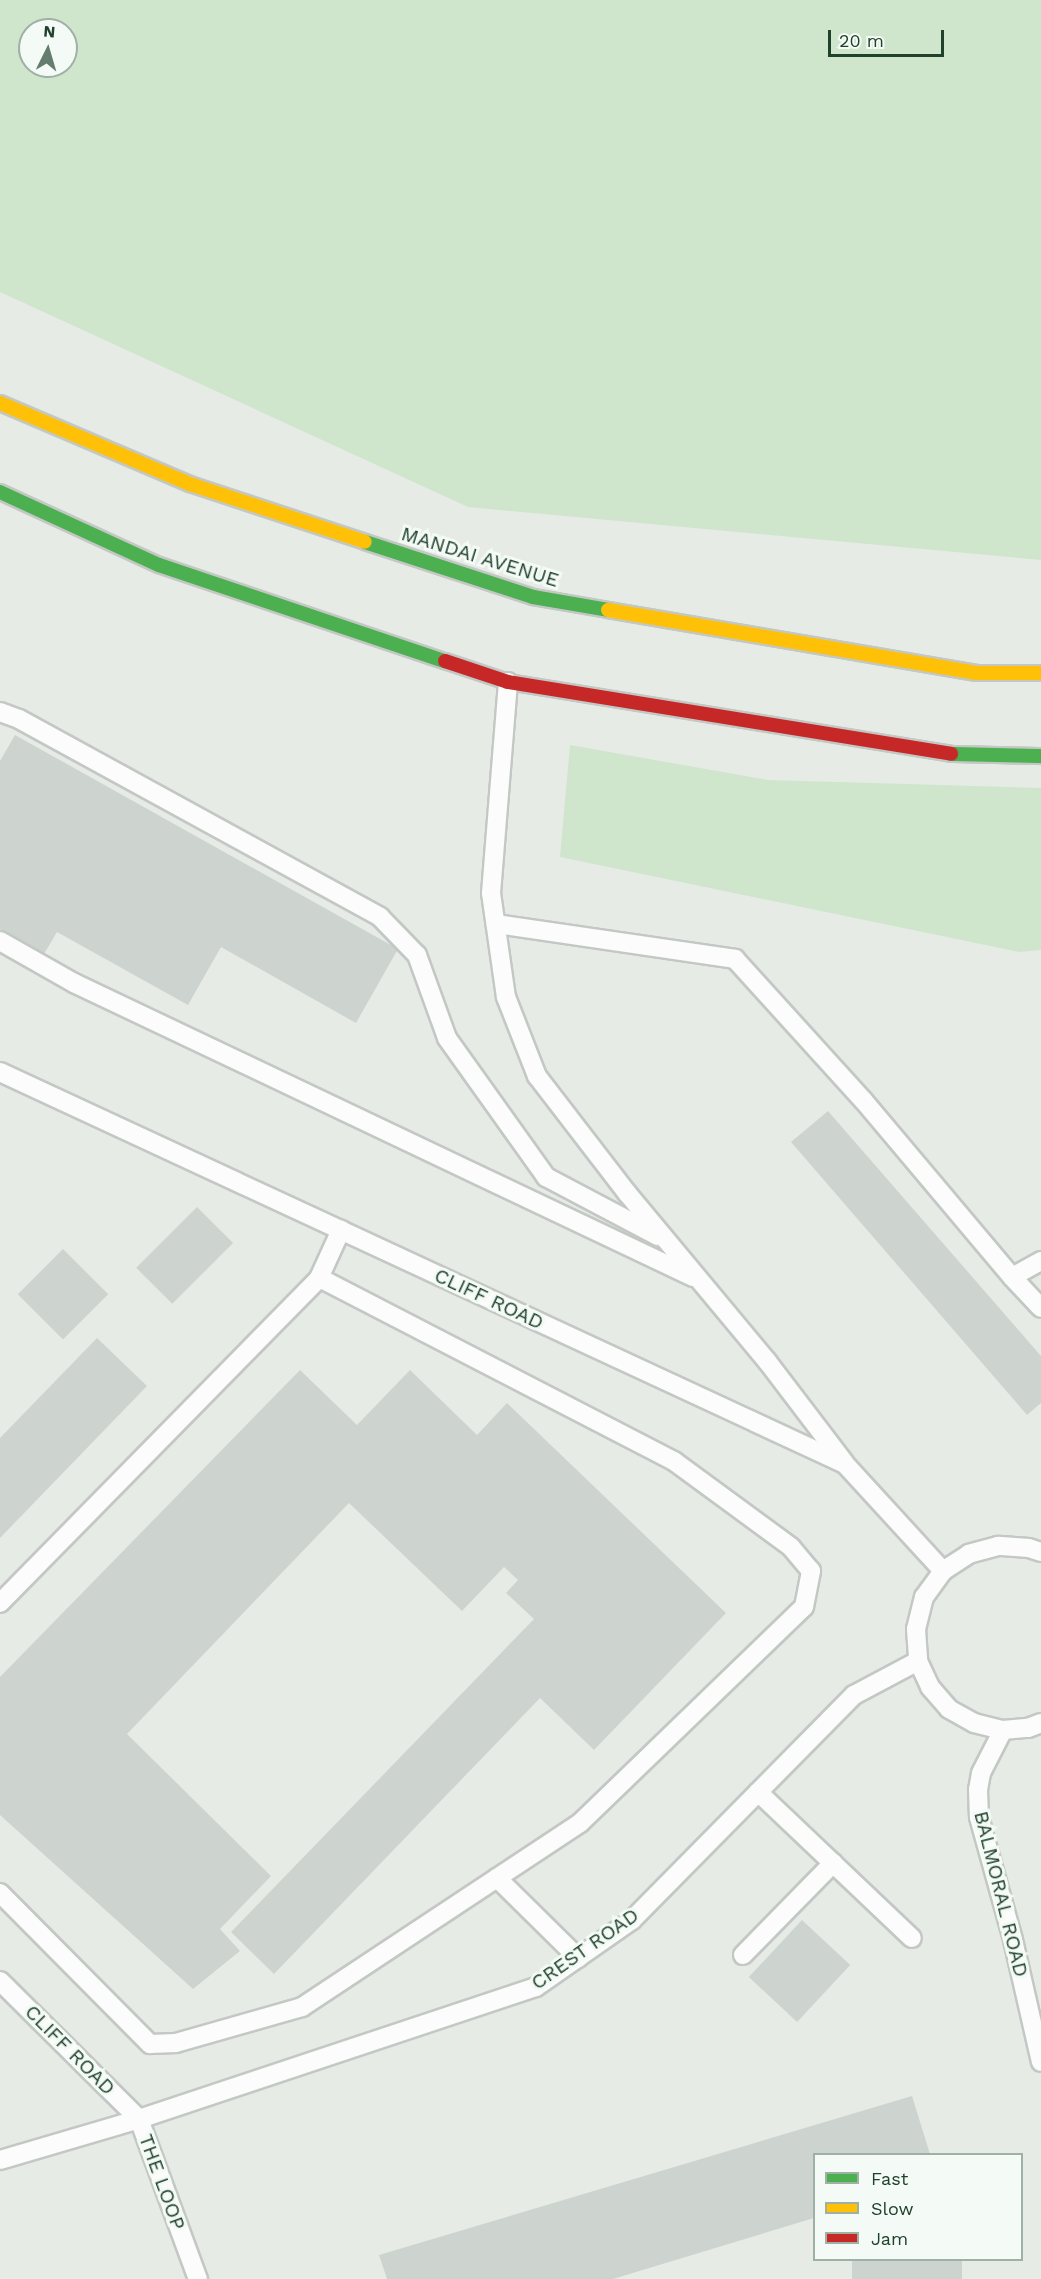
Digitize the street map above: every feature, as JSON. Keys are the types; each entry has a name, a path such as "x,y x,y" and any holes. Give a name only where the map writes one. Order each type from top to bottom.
{"main road":[{"name":"MANDAI AVENUE","path":"0,403 190,484 533,597 977,674 1041,673"},
{"path":"0,492 159,565 508,682 964,756 1041,756"}],"lane":[{"path":"508,682 491,893 506,997 537,1076 700,1281 767,1361 845,1464"},
{"path":"0,712 19,719 380,917 417,955 447,1038 546,1178 667,1240"},
{"path":"496,924 735,959 863,1100 1011,1277 1041,1308"},
{"path":"0,942 74,982 700,1281"},
{"name":"CLIFF ROAD","path":"0,1072 845,1464 943,1572"},
{"path":"0,1603 319,1278 341,1230"},
{"path":"1011,1277 1041,1261"},
{"path":"0,1893 150,2044 176,2043 302,2007 580,1823 804,1607 810,1571 791,1547 675,1461 319,1278"},
{"path":"1041,1552 1029,1548 998,1546 969,1554 943,1572 924,1597 916,1629 918,1662 930,1688 949,1709 974,1723 1003,1730 1028,1728 1041,1723"},
{"name":"CREST ROAD","path":"139,2119 536,1987 632,1920 854,1695 918,1662"},
{"name":"BALMORAL ROAD","path":"1003,1730 981,1773 978,1790 979,1817 1013,1940 1041,2062"},
{"path":"758,1792 912,1938"},
{"path":"743,1955 833,1863"},
{"path":"497,1878 578,1958"},
{"name":"CLIFF ROAD","path":"0,1981 139,2119"},
{"name":"THE LOOP","path":"0,2160 139,2119 198,2279"}],"green space":[{"path":"0,0 1041,0 1041,560 468,507 0,292"},
{"path":"570,745 768,780 1041,788 1041,950 1019,952 560,857"}],"building":[{"path":"15,735 398,949 356,1023 221,947 188,1005 57,932 44,954 0,929 0,761"},
{"path":"828,1111 1041,1356 1041,1403 1027,1415 791,1142"},
{"path":"197,1207 233,1243 172,1304 136,1268"},
{"path":"63,1249 108,1294 63,1340 18,1294"},
{"path":"97,1338 147,1386 0,1538 0,1438"},
{"path":"300,1370 357,1425 410,1370 477,1435 507,1403 726,1613 594,1750 540,1698 274,1974 231,1932 534,1619 506,1593 518,1580 504,1567 462,1611 349,1503 127,1734 271,1876 220,1929 240,1951 193,1989 0,1815 0,1677"},
{"path":"802,1920 850,1965 797,2022 749,1977"},
{"path":"912,2096 930,2153 813,2153 813,2218 613,2279 387,2279 379,2255"},
{"path":"852,2261 962,2261 962,2279 852,2279"}],"traffic: fast":[{"path":"0,492 159,565 445,661"},
{"path":"365,542 533,597 608,610"},
{"path":"951,754 1041,756"}],"traffic: slow":[{"path":"0,403 190,484 365,542"},
{"path":"608,610 977,673 1041,673"}],"traffic: jam":[{"path":"445,661 508,682 951,754"}]}
